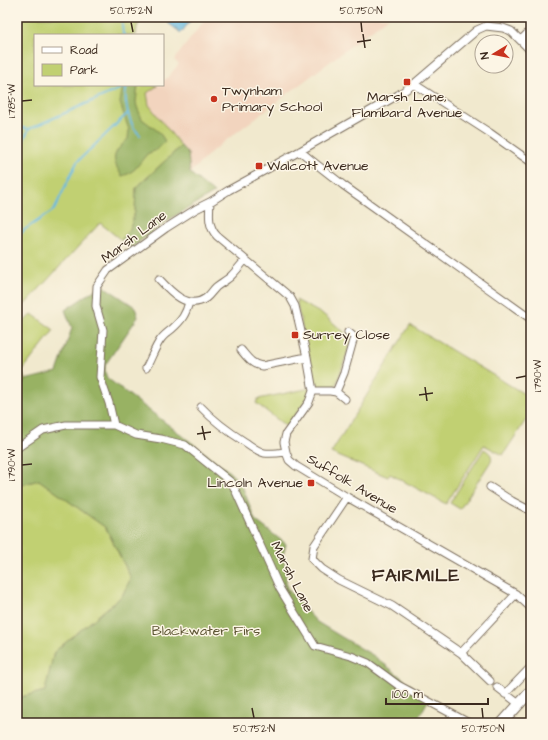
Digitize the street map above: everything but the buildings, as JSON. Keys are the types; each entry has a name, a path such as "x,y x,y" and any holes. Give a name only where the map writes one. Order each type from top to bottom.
{"main road":[{"path":"502,723 531,691"}],"street":[{"name":"Marsh Lane","path":"114,424 109,403 100,377 103,330 96,306 97,286 108,270 166,228 229,190 386,102 414,84 477,30 486,26 503,28 511,31 521,40"},
{"path":"531,30 521,40 531,51"},
{"path":"414,84 490,133 531,162"},
{"path":"300,151 343,185 531,318"},
{"path":"201,407 224,428 262,453 270,454 286,452 284,442 286,434 309,402 314,391 293,302 290,297 214,233 209,215 210,202"},
{"path":"159,279 177,296 189,302 197,302 205,299 216,287 231,276 245,260"},
{"path":"146,368 159,341 182,319 187,311 189,302"},
{"path":"336,392 344,373 354,337 348,332"},
{"path":"241,350 252,363 257,366 307,357"},
{"path":"314,391 336,392 345,399"},
{"name":"Marsh Lane","path":"17,448 43,430 66,425 114,424 136,435 185,445 232,483 280,589 315,646 351,656 368,663 398,685 468,723"},
{"name":"Suffolk Avenue","path":"286,452 289,460 296,466 516,594 531,608"},
{"path":"490,487 531,511"},
{"path":"347,497 314,546 312,560 322,569 339,580 392,606 462,653 490,681"},
{"path":"462,653 516,594"},
{"path":"505,694 531,667"},
{"path":"497,687 519,704"}],"shaded area":[{"name":"Twynham Primary School","path":"207,17 389,17 212,151 190,173 188,154 149,105 147,93 157,86 164,86 164,80 179,64 174,60"}],"green space":[{"path":"17,17 142,17 137,27 136,34 34,34 34,86 157,86 147,93 149,105 181,146 136,188 135,212 130,229 121,240 100,223 17,313"},
{"path":"123,86 138,86 136,102 142,119 159,132 165,141 158,149 147,154 135,169 122,176 116,165 115,156 119,148 128,139 129,130 120,103"},
{"path":"181,146 188,154 190,173 214,193 168,220 131,248 121,240 130,229 135,212 136,188"},
{"name":"Blackwater Firs","path":"102,285 135,307 138,317 105,365 107,378 226,469 241,483 255,520 286,544 283,555 287,588 297,601 317,622 374,656 429,699 420,715 413,723 17,723 17,698 45,691 54,652 122,596 131,578 106,528 39,480 17,486 17,394 25,380 57,372 72,328 65,310"},
{"path":"296,300 324,315 352,339 335,388 316,388"},
{"path":"32,314 54,330 22,371 25,380 17,394 17,328"},
{"path":"410,325 531,398 531,412 503,455 484,445 446,504 390,474 388,477 331,453"},
{"path":"311,388 308,397 287,427 256,403 258,399"},
{"path":"484,449 490,454 491,461 460,509 450,503"},
{"path":"39,480 106,528 131,578 122,596 54,652 45,691 17,698 17,486"}],"water":[{"path":"171,17 193,17 181,33 167,22"}],"waterway":[{"path":"123,34 122,24 124,17"},
{"path":"17,127 29,129 126,86"},
{"path":"127,86 126,101 128,113 134,128 140,135"},
{"path":"17,238 24,230 54,210 77,162 128,113"},
{"path":"17,153 29,129"}],"place":[{"name":"Marsh Lane, Flambard Avenue","path":"407,82"},
{"name":"Twynham Primary School","path":"214,99"},
{"name":"Walcott Avenue","path":"259,166"},
{"name":"Surrey Close","path":"295,335"},
{"name":"Lincoln Avenue","path":"311,483"}],"district":[{"name":"FAIRMILE","path":"416,575"}]}
